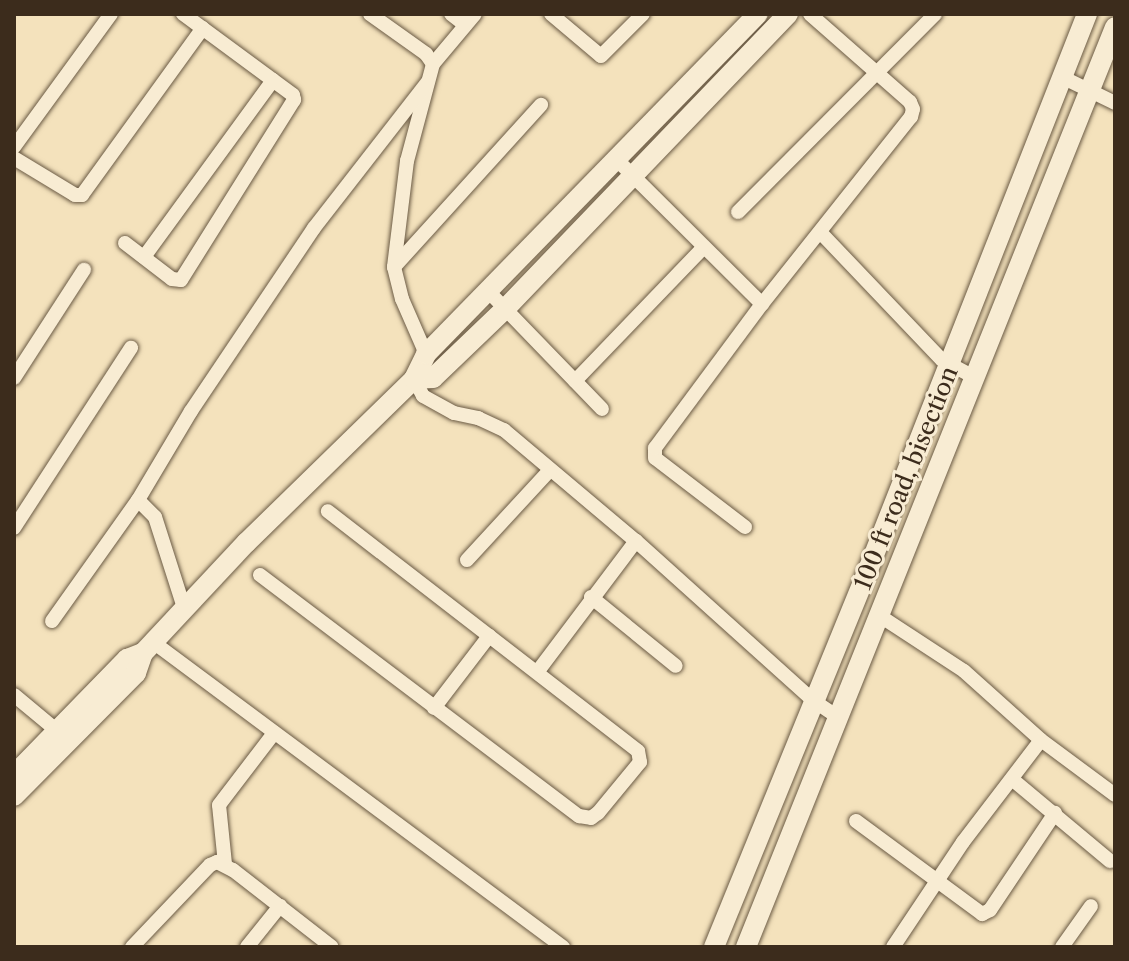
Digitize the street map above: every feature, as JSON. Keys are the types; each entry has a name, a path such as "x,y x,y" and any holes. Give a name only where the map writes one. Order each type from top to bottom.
{"street":[{"path":"14,147 111,14"},
{"path":"125,243 172,279 181,280 294,100 293,95 183,14"},
{"path":"370,14 426,54 433,64"},
{"path":"426,354 402,299 394,267 407,161 427,83 433,64 470,19 451,14"},
{"path":"551,14 601,56 643,14"},
{"path":"414,379 433,378 505,309 633,177 692,110 788,14"},
{"path":"745,527 653,453 762,304 911,117 910,102 810,14"},
{"path":"738,212 935,14"},
{"path":"714,947 1087,14"},
{"path":"14,775 136,673 148,647 184,608 342,447 414,379 426,354 618,161 751,16 767,35"},
{"name":"100 ft road, bisection","path":"746,947 1115,27"},
{"path":"14,158 75,195 82,195 203,28"},
{"path":"1062,77 1092,89 1115,103"},
{"path":"144,257 273,80"},
{"path":"52,621 138,500 191,411 314,228 427,83"},
{"path":"394,267 541,105"},
{"path":"618,161 762,304"},
{"path":"821,233 948,365 974,377"},
{"path":"575,381 703,248"},
{"path":"14,378 84,270"},
{"path":"488,291 602,409"},
{"path":"14,528 131,348"},
{"path":"414,379 423,396 454,413 492,423 636,541 814,701 839,718"},
{"path":"467,560 550,470"},
{"path":"138,500 155,517 184,608"},
{"path":"260,575 579,816 591,818 640,762 640,755 538,671 328,511"},
{"path":"538,671 636,541"},
{"path":"591,597 676,666"},
{"path":"880,616 964,671 1041,740 1115,795"},
{"path":"434,708 489,636"},
{"path":"148,647 274,733 563,947"},
{"path":"14,695 63,736"},
{"path":"225,864 219,805 274,733"},
{"path":"14,796 63,736"},
{"path":"893,947 970,831 1041,740"},
{"path":"1012,779 1110,861"},
{"path":"856,821 975,912 982,914 990,910 1055,813"},
{"path":"132,947 210,865 225,864 332,947"},
{"path":"247,947 280,906"},
{"path":"1062,947 1091,906"}]}
